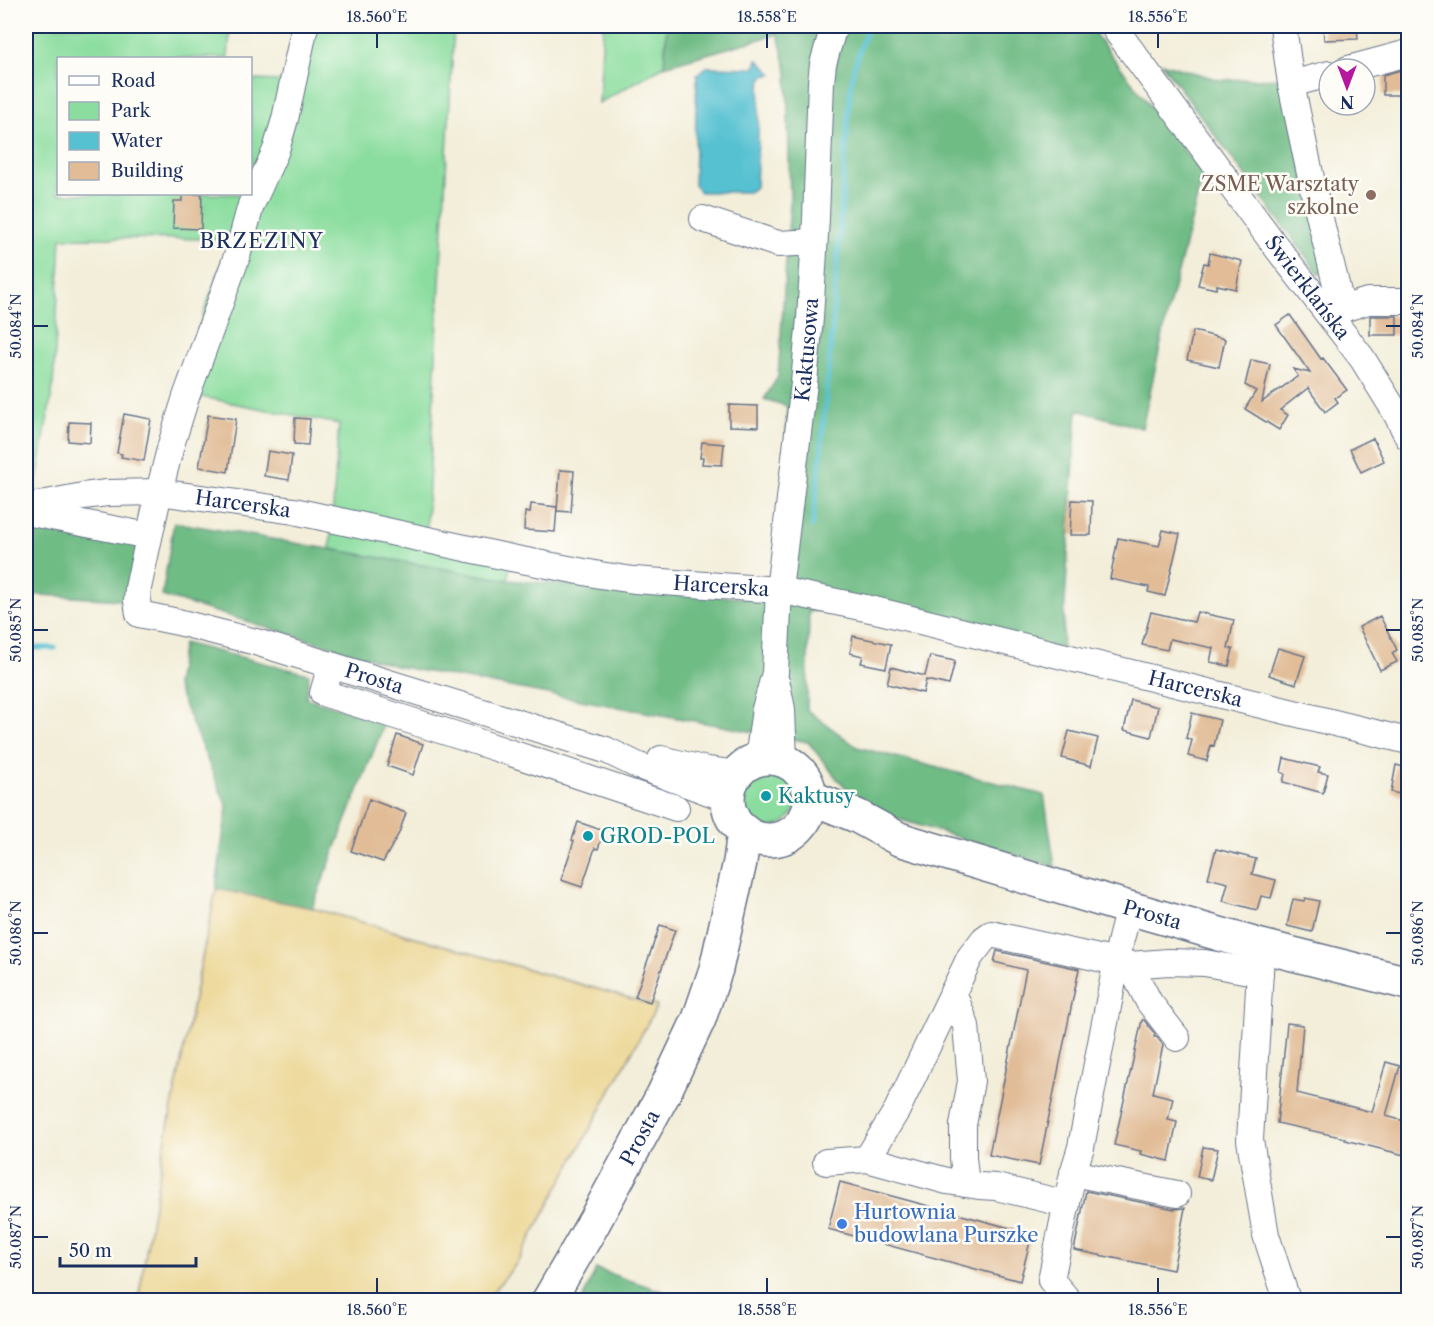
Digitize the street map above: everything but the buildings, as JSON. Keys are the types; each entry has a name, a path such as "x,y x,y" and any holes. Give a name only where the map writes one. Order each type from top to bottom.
{"main road":[{"path":"796,768 804,778 806,811 791,834 785,837 757,836 733,817 752,774 796,768"},
{"name":"Prosta","path":"806,811 831,829 855,825 1129,908 1261,959 1408,983"},
{"name":"Prosta","path":"549,1300 672,1078 699,1019 729,933 757,836"}],"street":[{"path":"149,536 186,397 237,256 251,205 276,150 306,26"},
{"name":"Kaktusowa","path":"752,774 775,673 779,590 810,318 821,82 823,64 834,26"},
{"name":"Świerklańska","path":"1113,26 1274,244 1338,314 1408,437"},
{"path":"1283,26 1291,84 1338,314 1368,301 1408,301"},
{"path":"1377,61 1408,53"},
{"path":"1291,84 1317,77"},
{"path":"703,219 778,244 814,242"},
{"name":"Harcerska","path":"26,510 83,496 159,492 294,510 511,558 600,575 634,580 779,590 875,610 1408,741"},
{"name":"Harcerska","path":"26,510 149,536"},
{"name":"Prosta","path":"149,536 138,588 137,601 140,614 205,628 606,750 643,755 707,770 752,774"},
{"path":"331,665 323,693 676,808"},
{"path":"1068,1300 1051,1280 1073,1173 1124,964 1129,908"},
{"path":"867,1158 897,1110 970,957 991,934 1124,964 1205,963 1261,959 1250,1140 1266,1235 1287,1300"},
{"path":"1124,964 1149,1002 1177,1038"},
{"path":"953,992 966,1026 971,1080 963,1125 966,1184"},
{"path":"826,1162 867,1158 947,1181 996,1187 1067,1204"},
{"path":"1073,1173 1177,1194"}],"green space":[{"path":"26,26 230,26 228,57 57,57 57,195 252,195 252,80 285,81 300,26 454,26 426,539 511,558 508,580 330,549 339,424 176,392 230,239 61,238 53,387 32,507 26,507"},
{"path":"603,26 667,26 664,66 599,103"},
{"path":"667,26 1089,26 1203,175 1168,311 1142,428 1077,410 1062,650 859,604 809,612 807,710 857,747 1044,795 1055,867 872,811 838,780 808,742 396,666 162,596 174,522 508,580 782,601 787,406 764,399 778,377 790,203 787,72 778,34 664,66"},
{"path":"1161,63 1220,80 1283,78 1325,271 1319,274"},
{"path":"26,520 138,544 137,601 26,594"},
{"path":"183,643 309,674 306,698 385,722 312,908 216,889 227,807 176,685"},
{"path":"762,769 774,769 789,777 797,792 797,804 789,819 774,827 762,827 747,819 739,804 739,792 747,777"},
{"path":"596,1269 688,1300 582,1300"}],"sand":[{"path":"216,889 312,908 657,1006 517,1263 486,1300 138,1300 163,1152"}],"water":[{"path":"757,59 773,74 763,76 760,87 756,187 748,192 700,192 694,185 697,74 707,67 755,68"}],"waterway":[{"path":"812,527 832,331 850,92 854,66 868,26"},
{"path":"26,648 55,648"}],"place":[{"name":"ZSME Warsztaty szkolne","path":"1371,195"},
{"name":"Kaktusy","path":"766,796"},
{"name":"GROD-POL","path":"588,836"},
{"name":"Hurtownia budowlana Purszke","path":"842,1224"}],"district":[{"name":"BRZEZINY","path":"262,240"}]}
